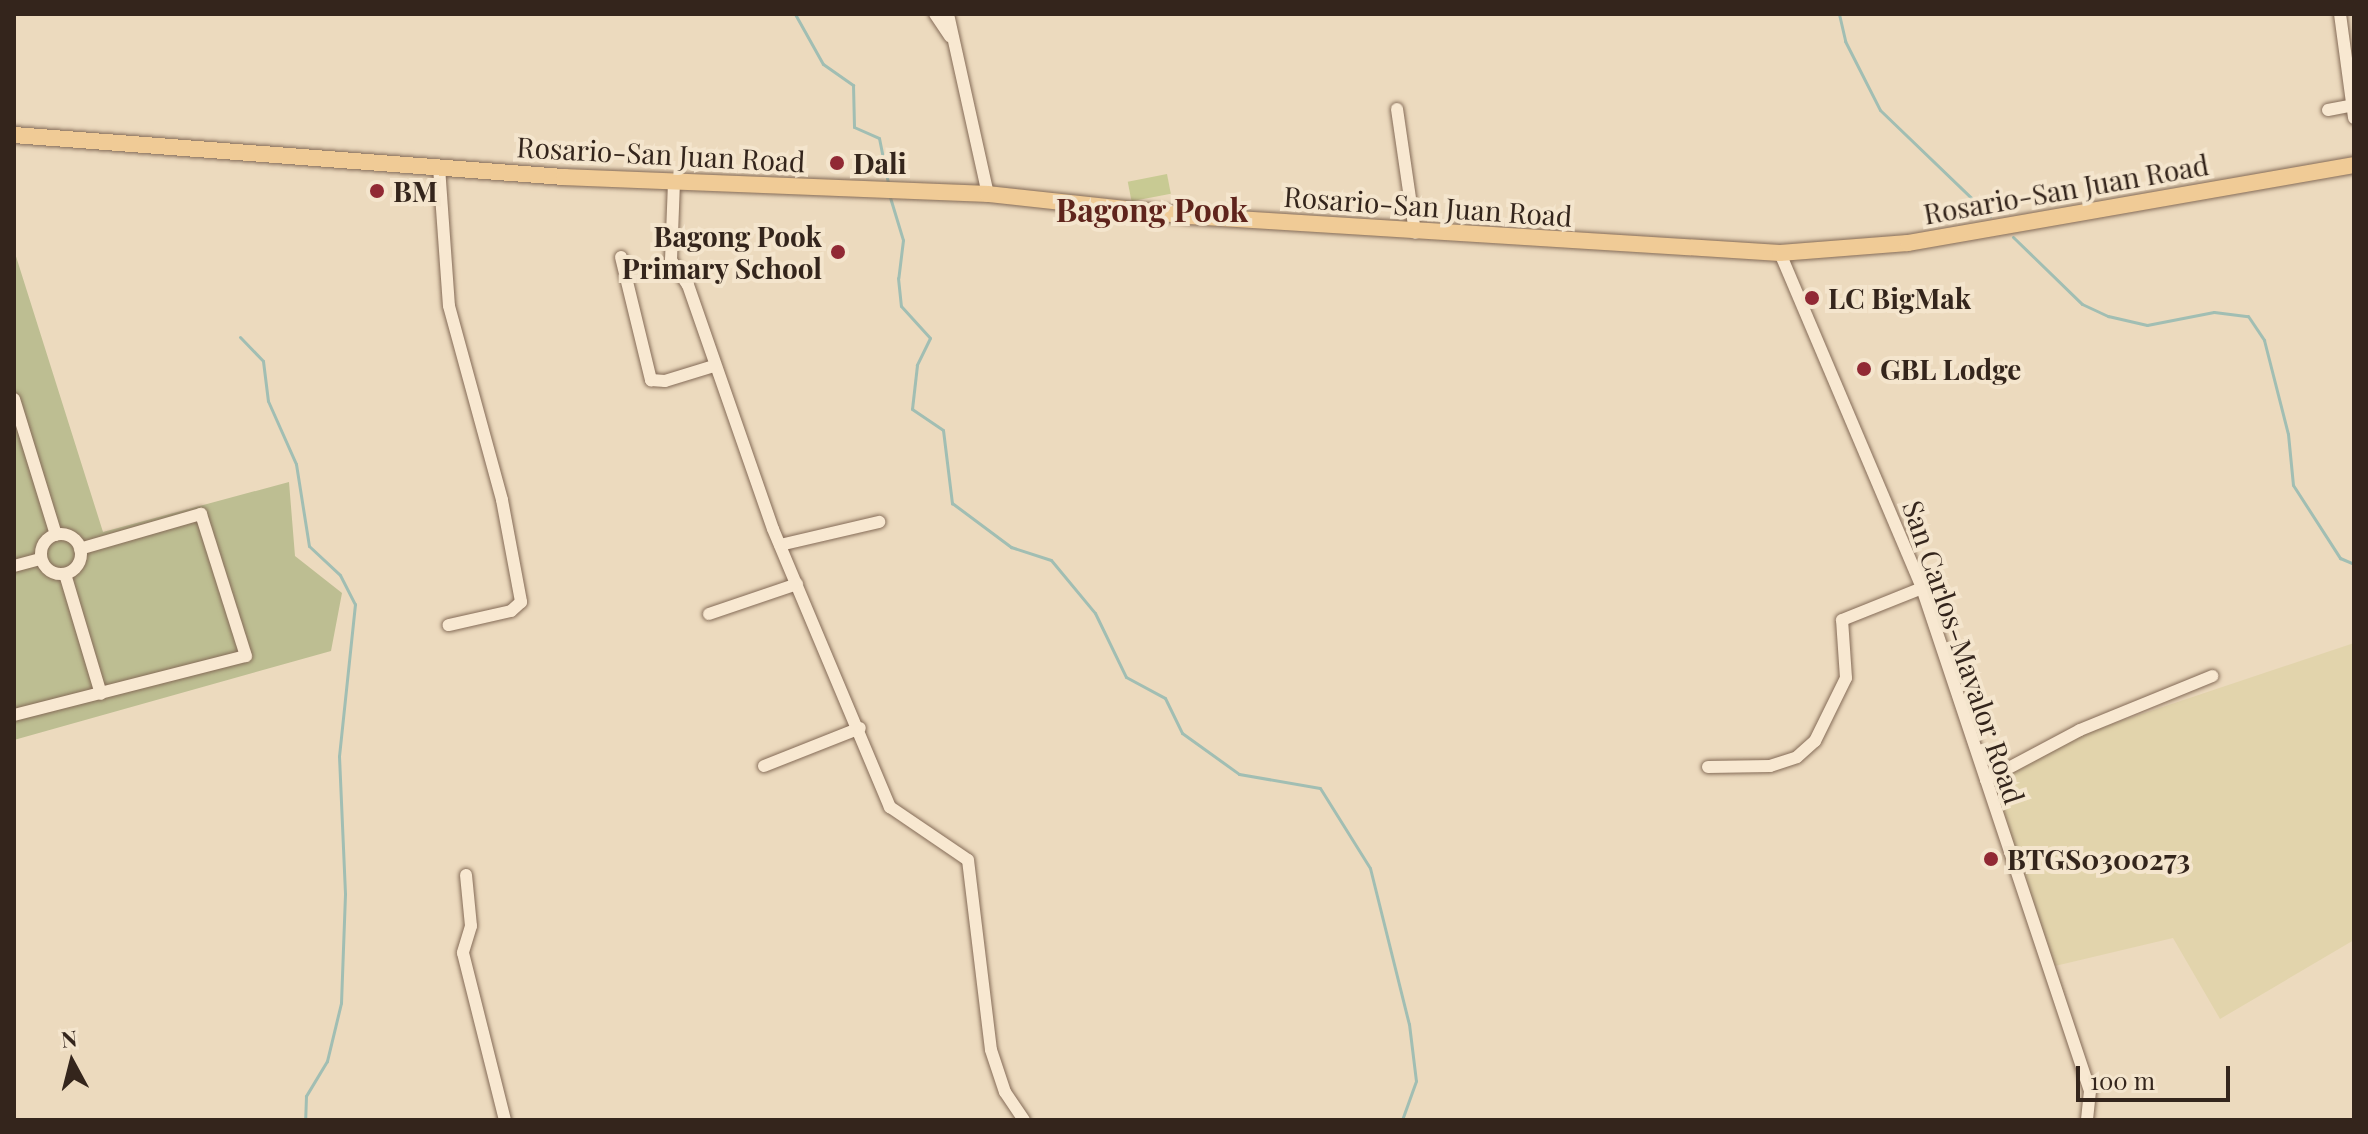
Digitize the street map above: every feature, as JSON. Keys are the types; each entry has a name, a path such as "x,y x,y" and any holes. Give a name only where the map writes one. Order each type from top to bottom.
{"main road":[{"name":"Rosario-San Juan Road","path":"14,135 674,182 988,194 1189,216 1415,233 1780,253 1908,243 2354,165"}],"street":[{"path":"935,14 950,36"},
{"path":"948,14 950,36 988,194"},
{"path":"2340,14 2350,58 2354,118"},
{"path":"2328,110 2354,106"},
{"path":"1397,109 1415,233"},
{"path":"439,167 449,306 502,500 521,602 511,611 449,625"},
{"path":"674,182 671,260 688,285 714,366 780,545 860,728 890,807 968,860 991,1050 1005,1092 1024,1120"},
{"name":"San Carlos-Mavalor Road","path":"1780,253 1922,588 2090,1091 2087,1120"},
{"path":"621,257 651,380 714,366"},
{"path":"14,399 56,535"},
{"path":"14,715 246,656 201,514 80,549"},
{"path":"780,545 879,522"},
{"path":"56,535 71,537 80,549 80,562 65,574 47,570 41,559 42,547 56,535"},
{"path":"14,566 41,559"},
{"path":"65,574 101,694"},
{"path":"709,614 797,584"},
{"path":"1708,767 1770,766 1797,757 1815,741 1846,678 1842,620 1922,588"},
{"path":"1986,780 2080,730 2212,676"},
{"path":"764,766 860,728"},
{"path":"466,875 471,926 463,953 505,1120"}],"shaded area":[{"path":"2354,643 2354,940 2220,1019 2173,938 2055,966 1993,781 2073,737"}],"green space":[{"path":"1167,174 1171,194 1132,201 1128,182"},
{"path":"14,250 103,532 289,482 295,556 342,593 331,651 14,740"}],"waterway":[{"path":"795,14 823,64 853,85 854,127 879,138 888,183"},
{"path":"1839,14 1845,41 1880,110 1990,216"},
{"path":"889,194 903,240 898,278 901,306 930,338 917,365 912,409 943,430 952,503 1011,547 1051,560 1095,613 1126,677 1165,698 1182,733 1239,774 1320,788 1370,868 1409,1024 1416,1081 1402,1120"},
{"path":"2013,237 2082,304 2108,316 2147,325 2214,312 2248,316 2264,340 2288,434 2293,485 2340,558 2354,564"},
{"path":"240,337 263,361 268,401 296,464 309,546 340,575 355,604 339,756 345,894 341,1003 327,1061 306,1096 305,1120"}],"place":[{"name":"Dali","path":"837,163"},
{"name":"BM","path":"377,191"},
{"name":"Bagong Pook Primary School","path":"838,252"},
{"name":"LC BigMak","path":"1812,298"},
{"name":"GBL Lodge","path":"1864,369"},
{"name":"BTGS0300273","path":"1991,859"}],"district":[{"name":"Bagong Pook","path":"1152,209"}]}
